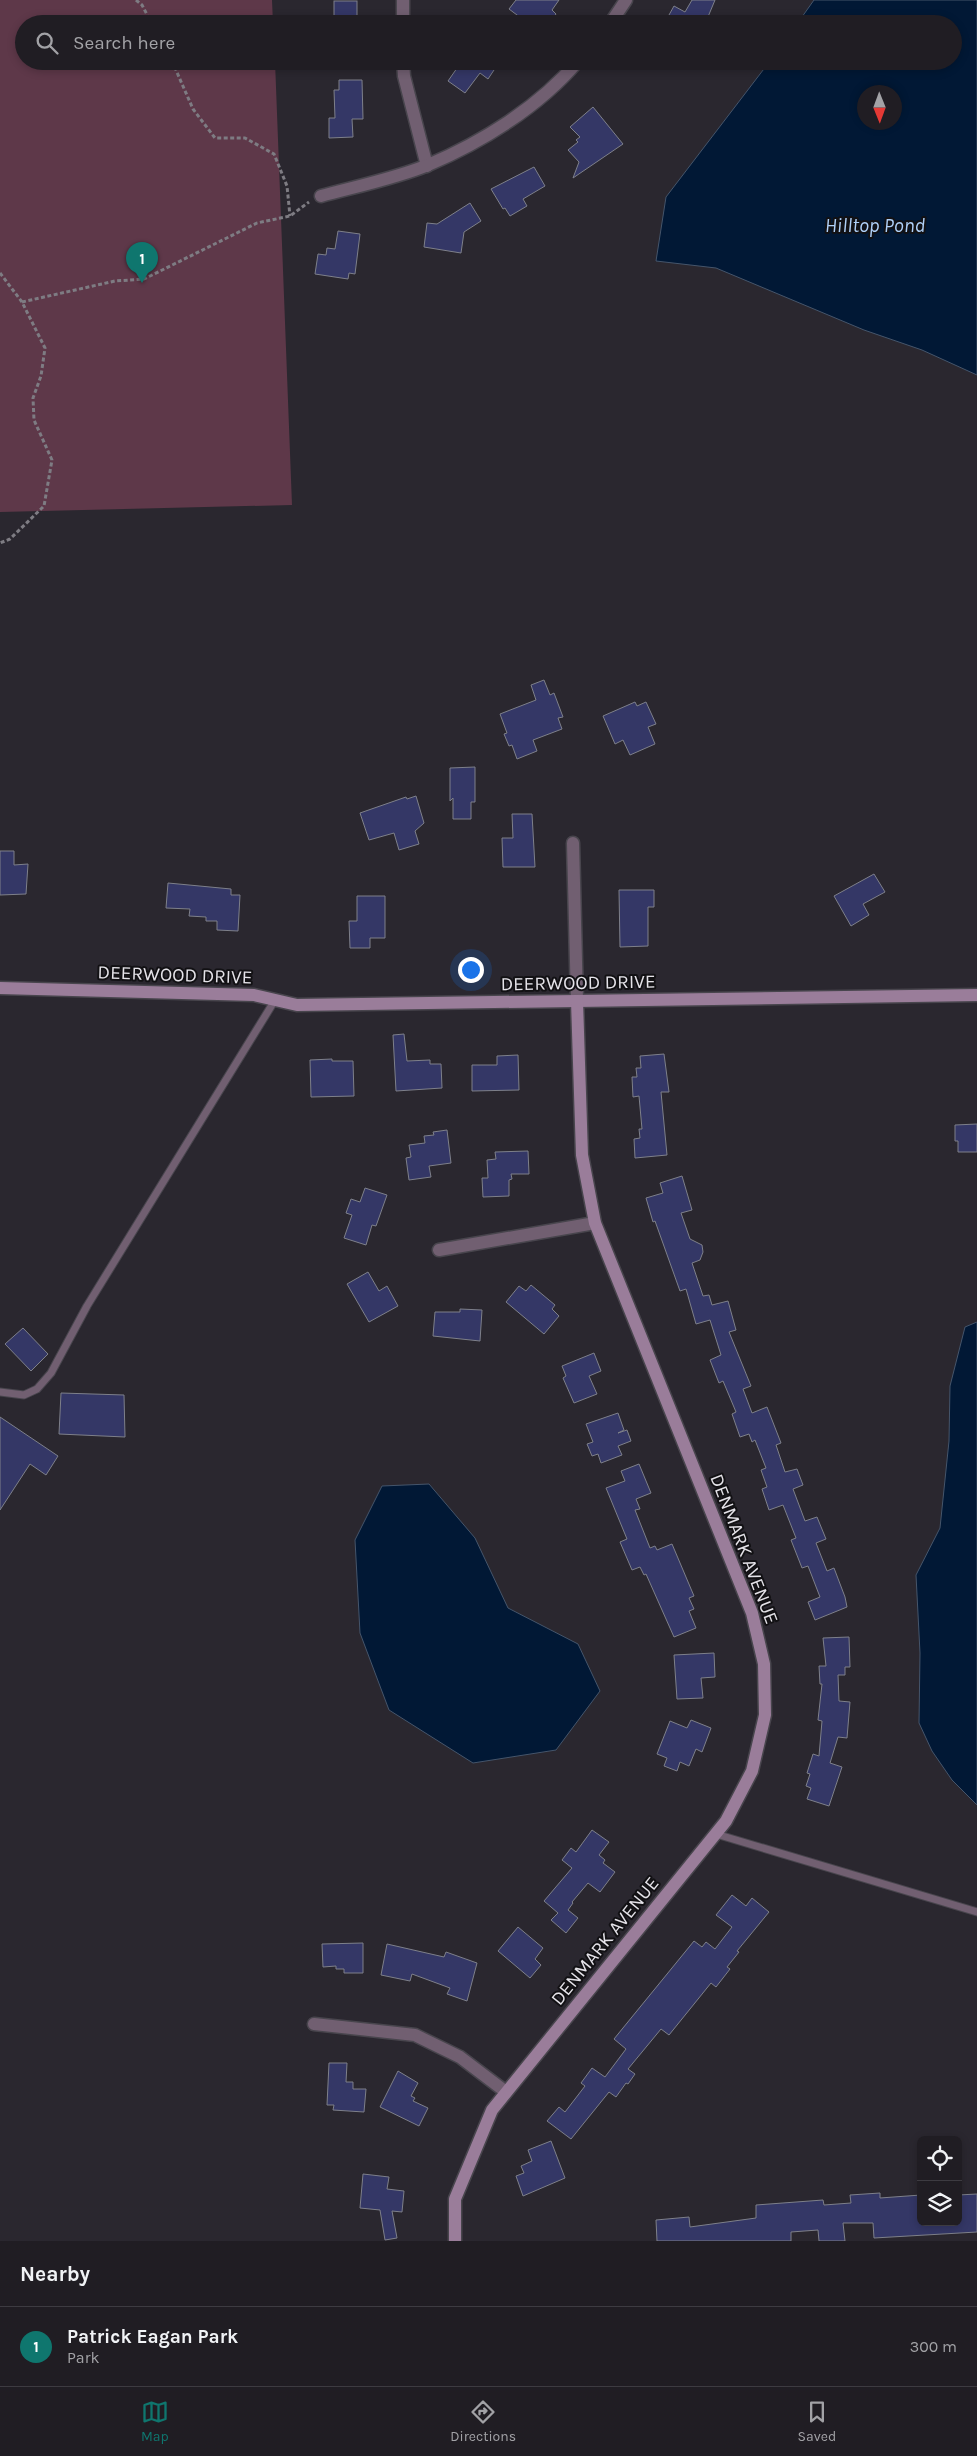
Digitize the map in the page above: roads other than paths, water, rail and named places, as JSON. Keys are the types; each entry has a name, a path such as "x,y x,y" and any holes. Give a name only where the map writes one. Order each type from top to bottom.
{"street":[{"path":"403,0 403,15"},
{"path":"616,15 626,0"},
{"path":"404,70 427,166"},
{"path":"321,196 427,166 502,126 565,77 571,70"},
{"path":"574,843 577,1001"},
{"name":"DEERWOOD DRIVE","path":"0,988 254,995 297,1006 977,995"},
{"name":"DENMARK AVENUE","path":"455,2241 455,2199 492,2110 726,1821 752,1770 765,1715 764,1664 752,1613 595,1223 582,1155 577,1001"},
{"path":"439,1250 595,1223"},
{"path":"314,2024 415,2035 460,2057 506,2092"}],"lane":[{"path":"0,1392 24,1395 37,1389 51,1373 87,1306 275,1000"},
{"path":"716,1834 977,1912"}],"water":[{"name":"Hilltop Pond","path":"814,0 977,0 977,375 922,350 864,330 716,268 656,261 666,197 763,70 962,70 962,15 803,15"},
{"path":"977,1322 977,1805 952,1780 932,1751 919,1723 920,1653 916,1575 940,1528 949,1441 950,1386 965,1327"},
{"path":"429,1484 475,1538 508,1608 578,1644 600,1691 556,1750 473,1763 389,1710 360,1633 355,1540 382,1486"}],"place":[{"name":"Patrick Eagan Park","path":"142,283"}]}
